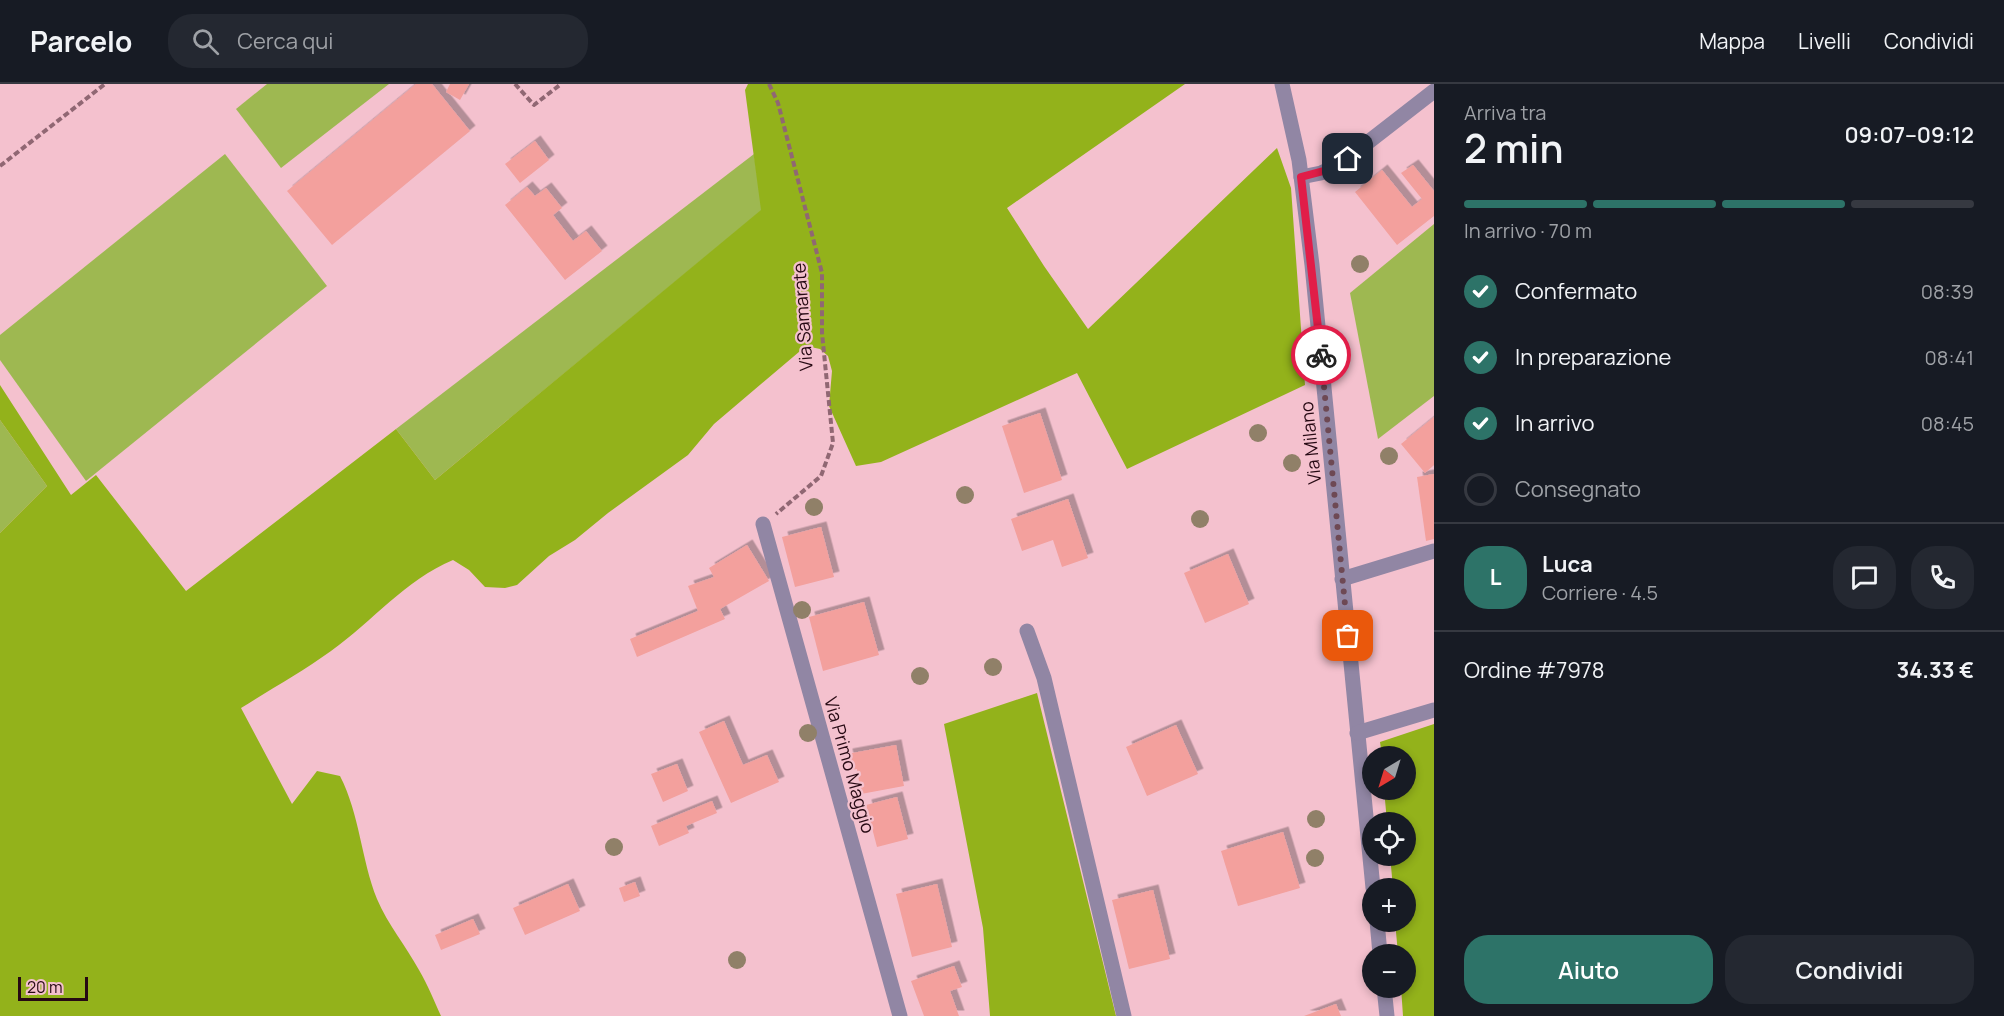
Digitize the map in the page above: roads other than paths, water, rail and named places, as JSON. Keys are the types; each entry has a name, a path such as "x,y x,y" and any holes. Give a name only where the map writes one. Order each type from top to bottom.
{"street":[{"name":"Via Milano","path":"1282,84 1301,177 1312,265 1372,878"},
{"path":"1301,177 1331,169 1340,164 1434,91"},
{"name":"Via Primo Maggio","path":"763,524 900,1016"},
{"path":"1342,579 1434,551"},
{"path":"1027,631 1044,678 1124,1016"},
{"path":"1357,733 1434,710"},
{"path":"1385,998 1387,1016"}]}
